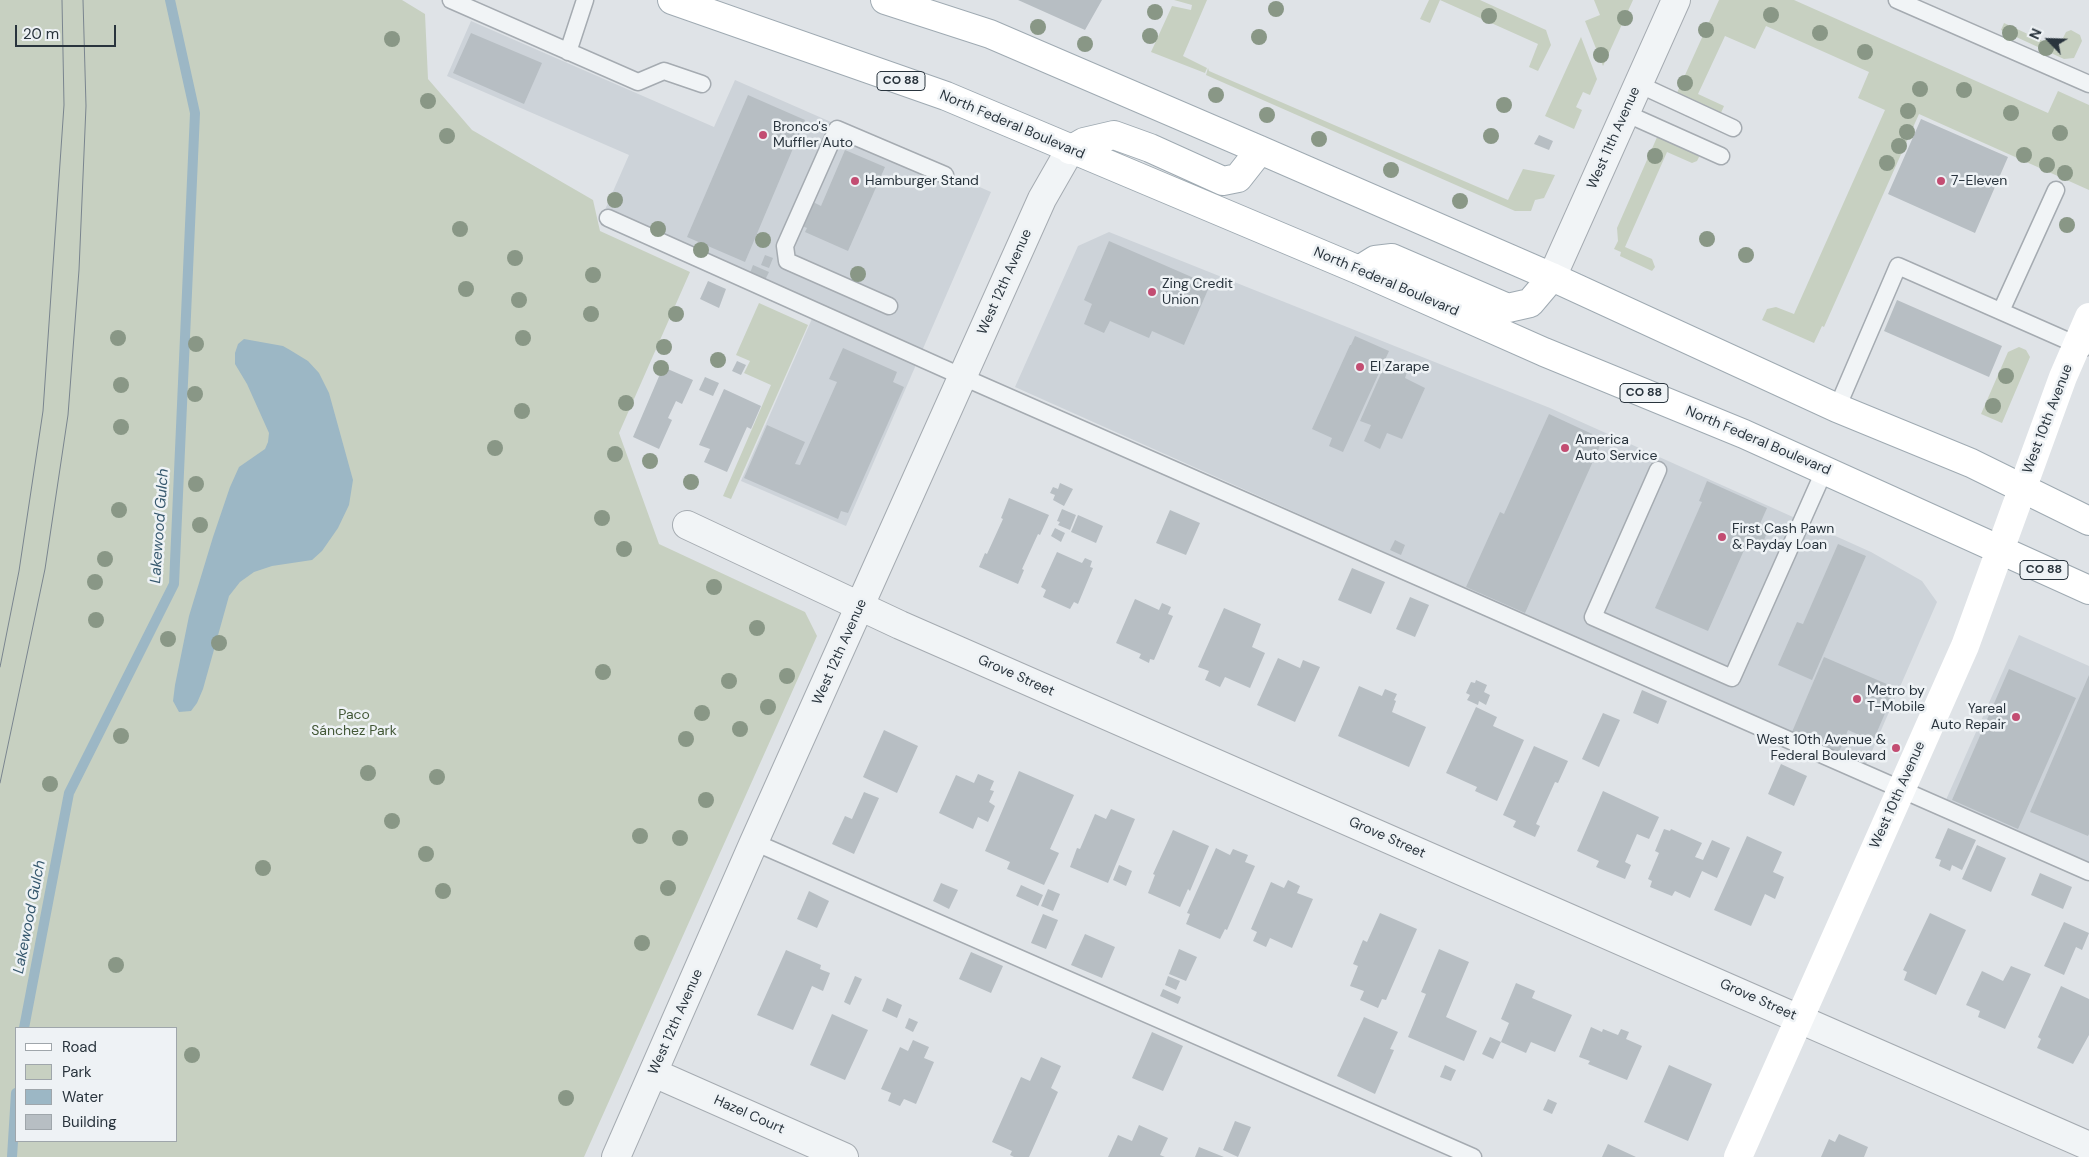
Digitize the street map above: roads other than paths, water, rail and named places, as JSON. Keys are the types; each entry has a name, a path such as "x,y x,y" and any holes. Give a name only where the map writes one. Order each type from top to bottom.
{"main road":[{"name":"North Federal Boulevard","path":"672,0 946,96 1070,150 1359,270 1544,352 1744,434 2089,590"},
{"path":"886,0 990,34 1260,150 1552,277 1836,408 1971,463 2089,521"},
{"path":"1070,150 1084,142 1114,136 1150,148 1224,181 1238,178 1260,150"},
{"path":"1359,270 1375,260 1392,258 1508,308 1530,303 1552,277"},
{"name":"West 10th Avenue","path":"1738,1157 1965,646 2063,376 2083,347 2089,317"}],"street":[{"name":"West 11th Avenue","path":"1552,277 1676,0"},
{"name":"West 12th Avenue","path":"616,1157 754,842 1042,199 1070,150"},
{"name":"Grove Street","path":"687,525 828,593 2089,1146"},
{"name":"Hazel Court","path":"654,1073 844,1157"}],"lane":[{"path":"450,0 475,5 568,52 638,82 664,71 702,84"},
{"path":"568,52 584,0"},
{"path":"1898,0 2089,84"},
{"path":"1638,84 1734,128"},
{"path":"1625,113 1721,156"},
{"path":"889,306 787,261 785,246 837,130 946,175"},
{"path":"2001,311 2056,190"},
{"path":"608,218 963,377 2089,872"},
{"path":"1836,408 1898,266 2083,347"},
{"path":"1658,470 1593,617 1732,678 1825,470"},
{"path":"754,842 1473,1157"}],"water":[{"path":"244,339 283,346 308,361 319,373 329,393 353,480 349,505 338,528 322,551 312,560 272,566 254,572 240,582 229,596 203,689 197,703 191,711 179,712 173,701 175,685 189,616 213,537 239,467 265,449 268,442 269,433 247,384 235,364 235,353 238,344"}],"waterway":[{"name":"Lakewood Gulch","path":"24,1027 69,793 174,584 195,113 170,0"},
{"name":"Lakewood Gulch","path":"12,1157 15,1109"}],"tram line":[{"path":"0,667 19,571 43,411 64,105 62,0"},
{"path":"0,783 45,569 68,415 79,270 86,106 83,0"}],"place":[{"name":"Bronco's Muffler Auto","path":"763,135"},
{"name":"Hamburger Stand","path":"855,181"},
{"name":"7-Eleven","path":"1941,181"},
{"name":"Zing Credit Union","path":"1152,292"},
{"name":"El Zarape","path":"1360,367"},
{"name":"America Auto Service","path":"1565,448"},
{"name":"First Cash Pawn & Payday Loan","path":"1722,537"},
{"name":"Metro by T-Mobile","path":"1857,699"},
{"name":"Yareal Auto Repair","path":"2016,717"},
{"name":"West 10th Avenue & Federal Boulevard","path":"1896,748"}],"park label":[{"name":"Paco Sánchez Park","path":"354,724"}]}
